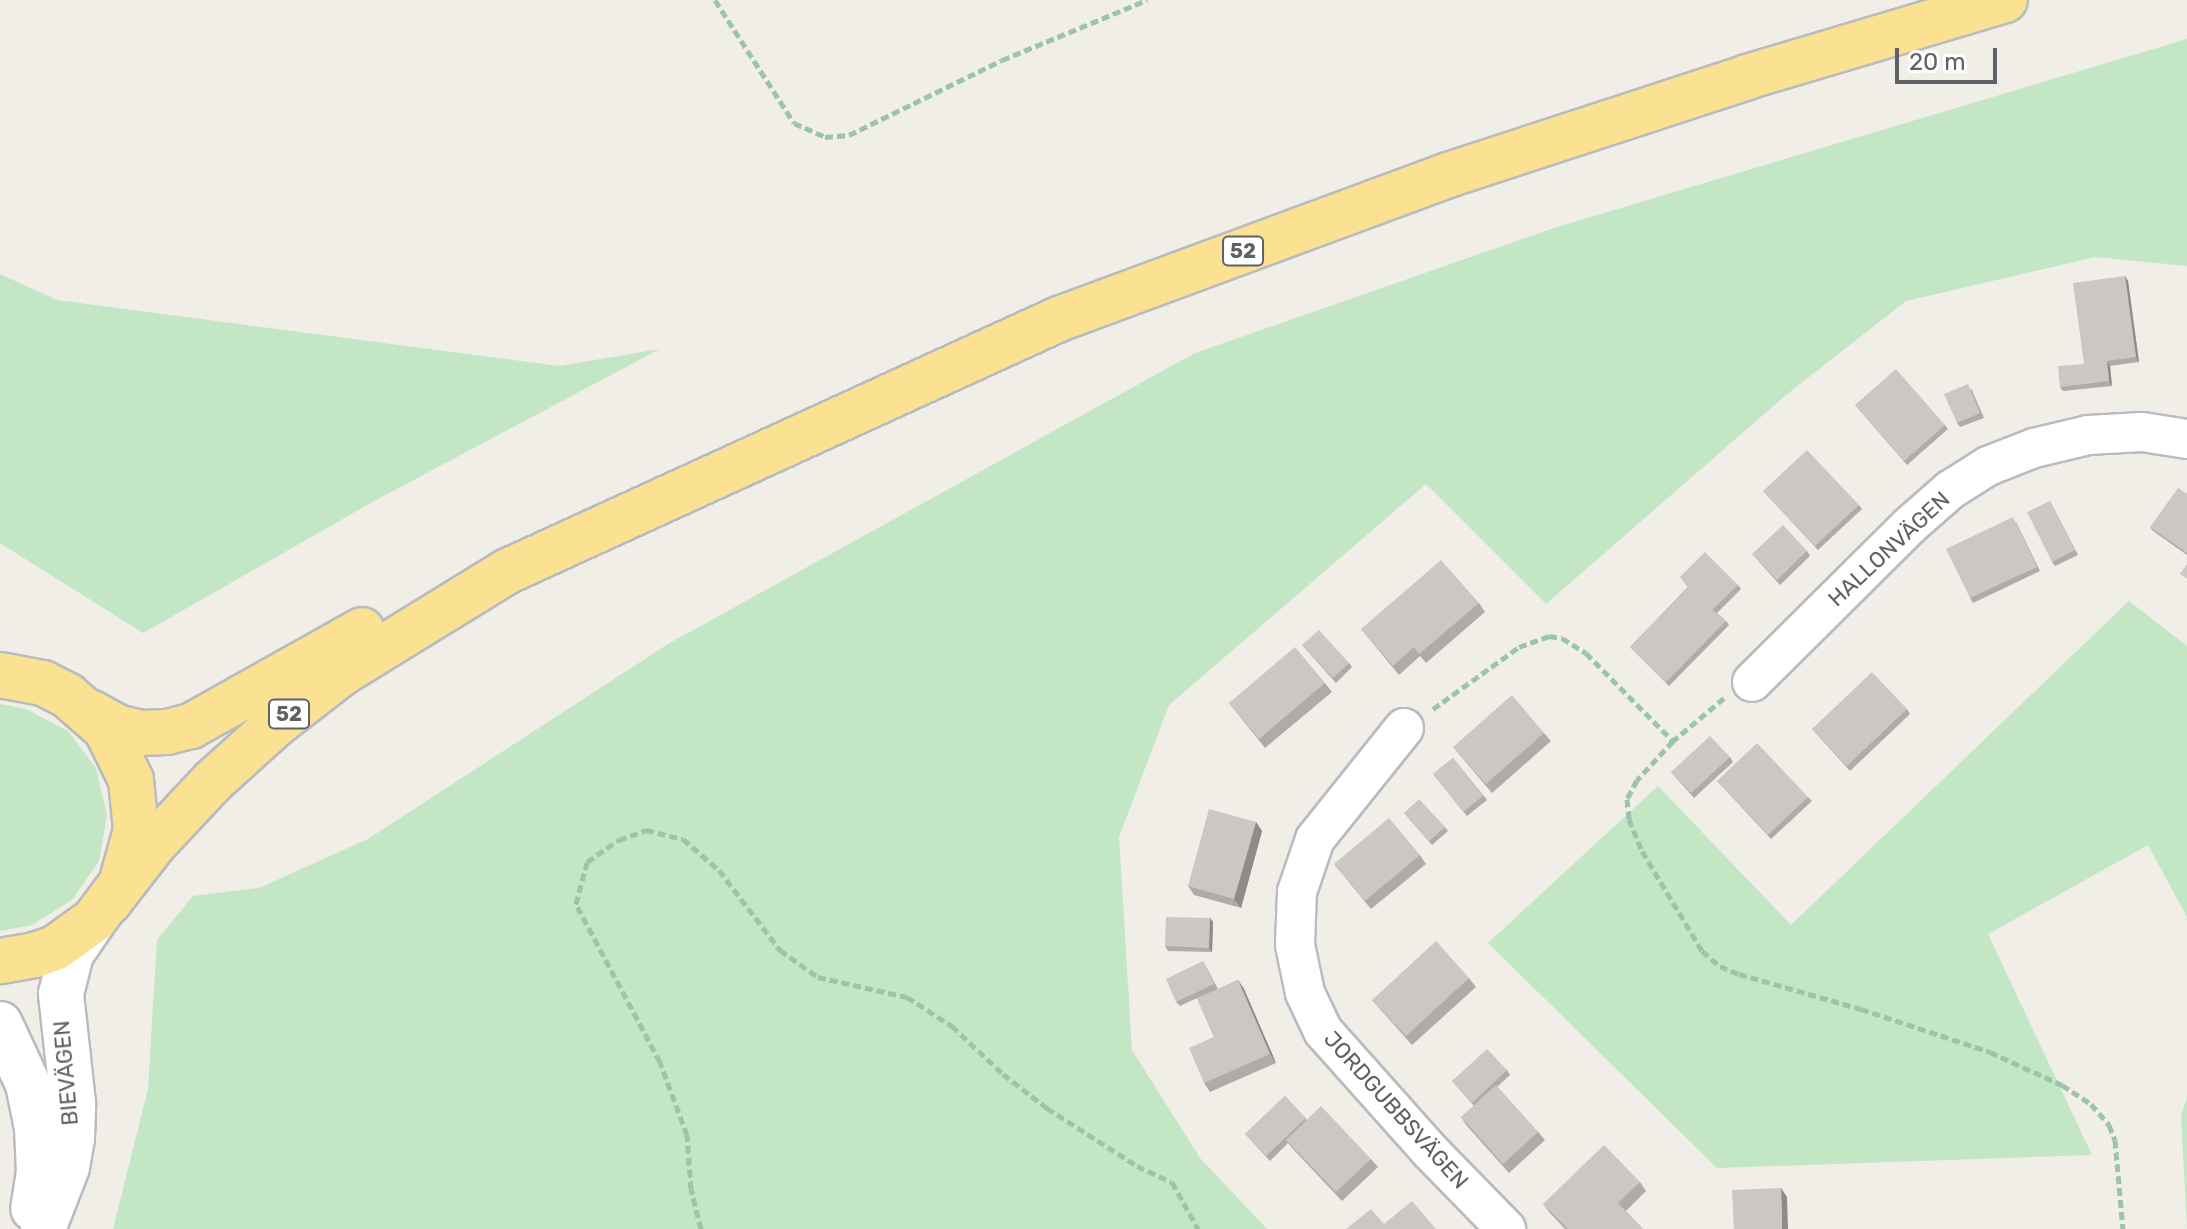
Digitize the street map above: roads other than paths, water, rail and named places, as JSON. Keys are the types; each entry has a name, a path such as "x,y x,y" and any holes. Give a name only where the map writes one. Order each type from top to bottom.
{"highway":[{"name":"52","path":"0,961 55,948 102,911 154,844 212,782 275,725 380,648 508,571 1059,319 1448,175 1747,77 2005,0"},
{"name":"52","path":"0,675 43,683 117,727 141,733 167,732 191,726 453,583 508,571"},
{"path":"0,644 79,704"},
{"name":"52","path":"79,704 121,754 136,801 136,830 131,858 102,911"}],"street":[{"name":"HALLONVÄGEN","path":"1752,682 1909,526 1950,490 1988,466 2034,448 2088,435 2142,432 2187,439"},
{"name":"JORDGUBBSVÄGEN","path":"1404,728 1315,839 1297,892 1295,945 1305,993 1323,1031 1430,1151 1506,1229"},
{"name":"BIEVÄGEN","path":"43,1229 63,1178 72,1138 73,1103 61,1022 61,994 71,954 102,911"},
{"name":"BIEVÄGEN","path":"0,1024 28,1084 37,1128 39,1172 29,1229"}]}
